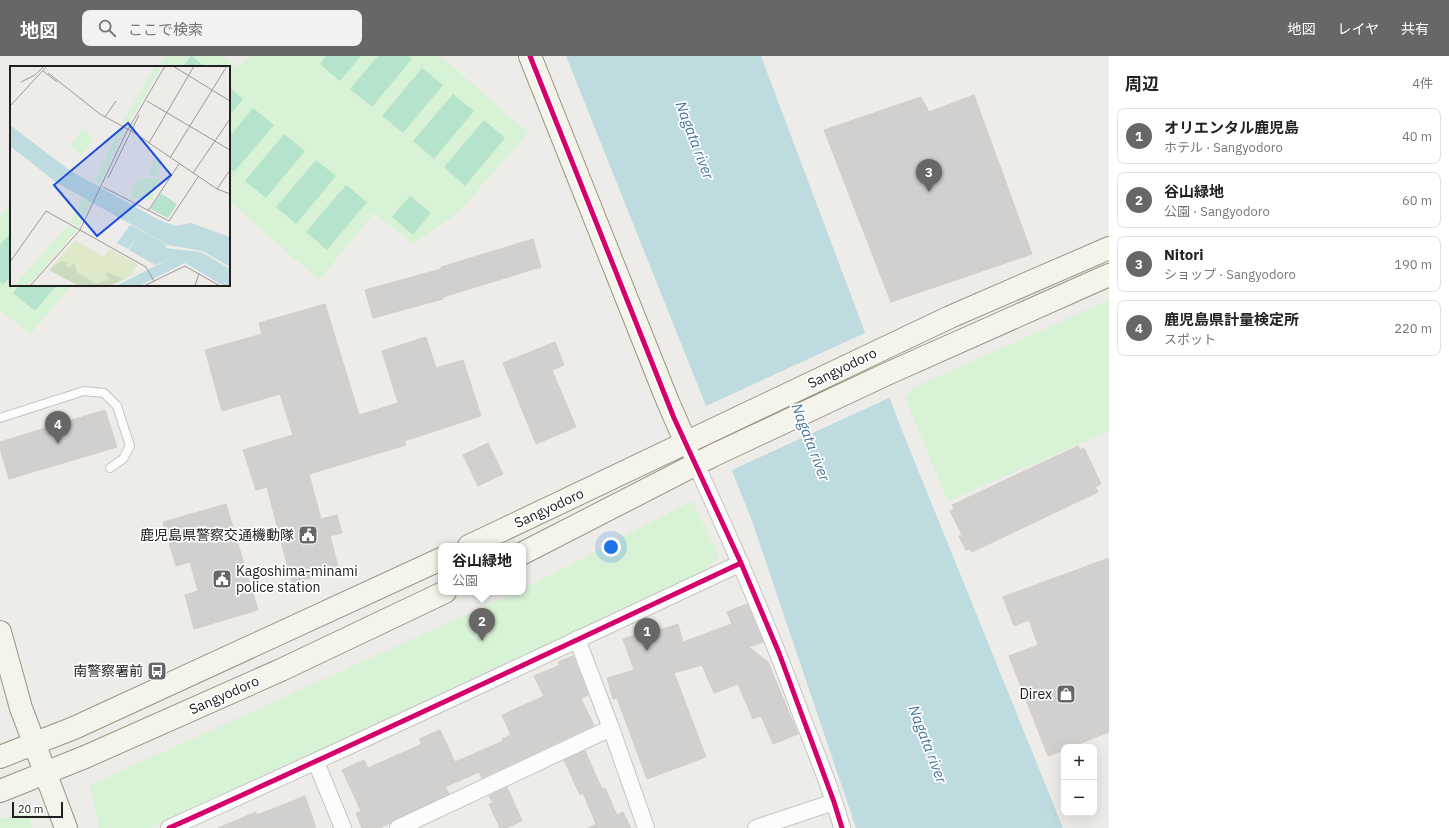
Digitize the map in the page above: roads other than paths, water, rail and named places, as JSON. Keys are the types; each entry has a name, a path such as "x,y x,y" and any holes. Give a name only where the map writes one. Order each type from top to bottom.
{"main road":[{"path":"530,56 670,408 696,439"},
{"name":"Sangyodoro","path":"475,543 971,308 1109,248"},
{"name":"Sangyodoro","path":"526,551 704,460 890,373 1109,275"},
{"path":"0,757 74,728 438,560"},
{"name":"Sangyodoro","path":"0,791 85,758 281,670 439,595"},
{"path":"0,632 21,708 66,828"}],"street":[{"path":"696,439 741,563 779,653 834,802 842,828"},
{"path":"169,828 316,762 741,563"},
{"path":"577,639 611,728 646,828"},
{"path":"398,828 611,728"},
{"path":"316,762 343,828"},
{"path":"756,828 834,802"}],"lane":[{"path":"0,418 84,391 104,393 116,406 130,446 123,459 110,468"}],"water":[{"name":"Nagata river","path":"566,56 761,56 899,423 1063,828 856,828 752,521"}],"place":[{"name":"Nitori","path":"929,192"},
{"name":"鹿児島県計量検定所","path":"58,444"},
{"name":"鹿児島県警察交通機動隊","path":"308,535"},
{"name":"Kagoshima-minami police station","path":"222,579"},
{"name":"谷山緑地","path":"482,641"},
{"name":"オリエンタル鹿児島","path":"647,651"},
{"name":"南警察署前","path":"157,671"},
{"name":"Direx","path":"1066,694"}]}
